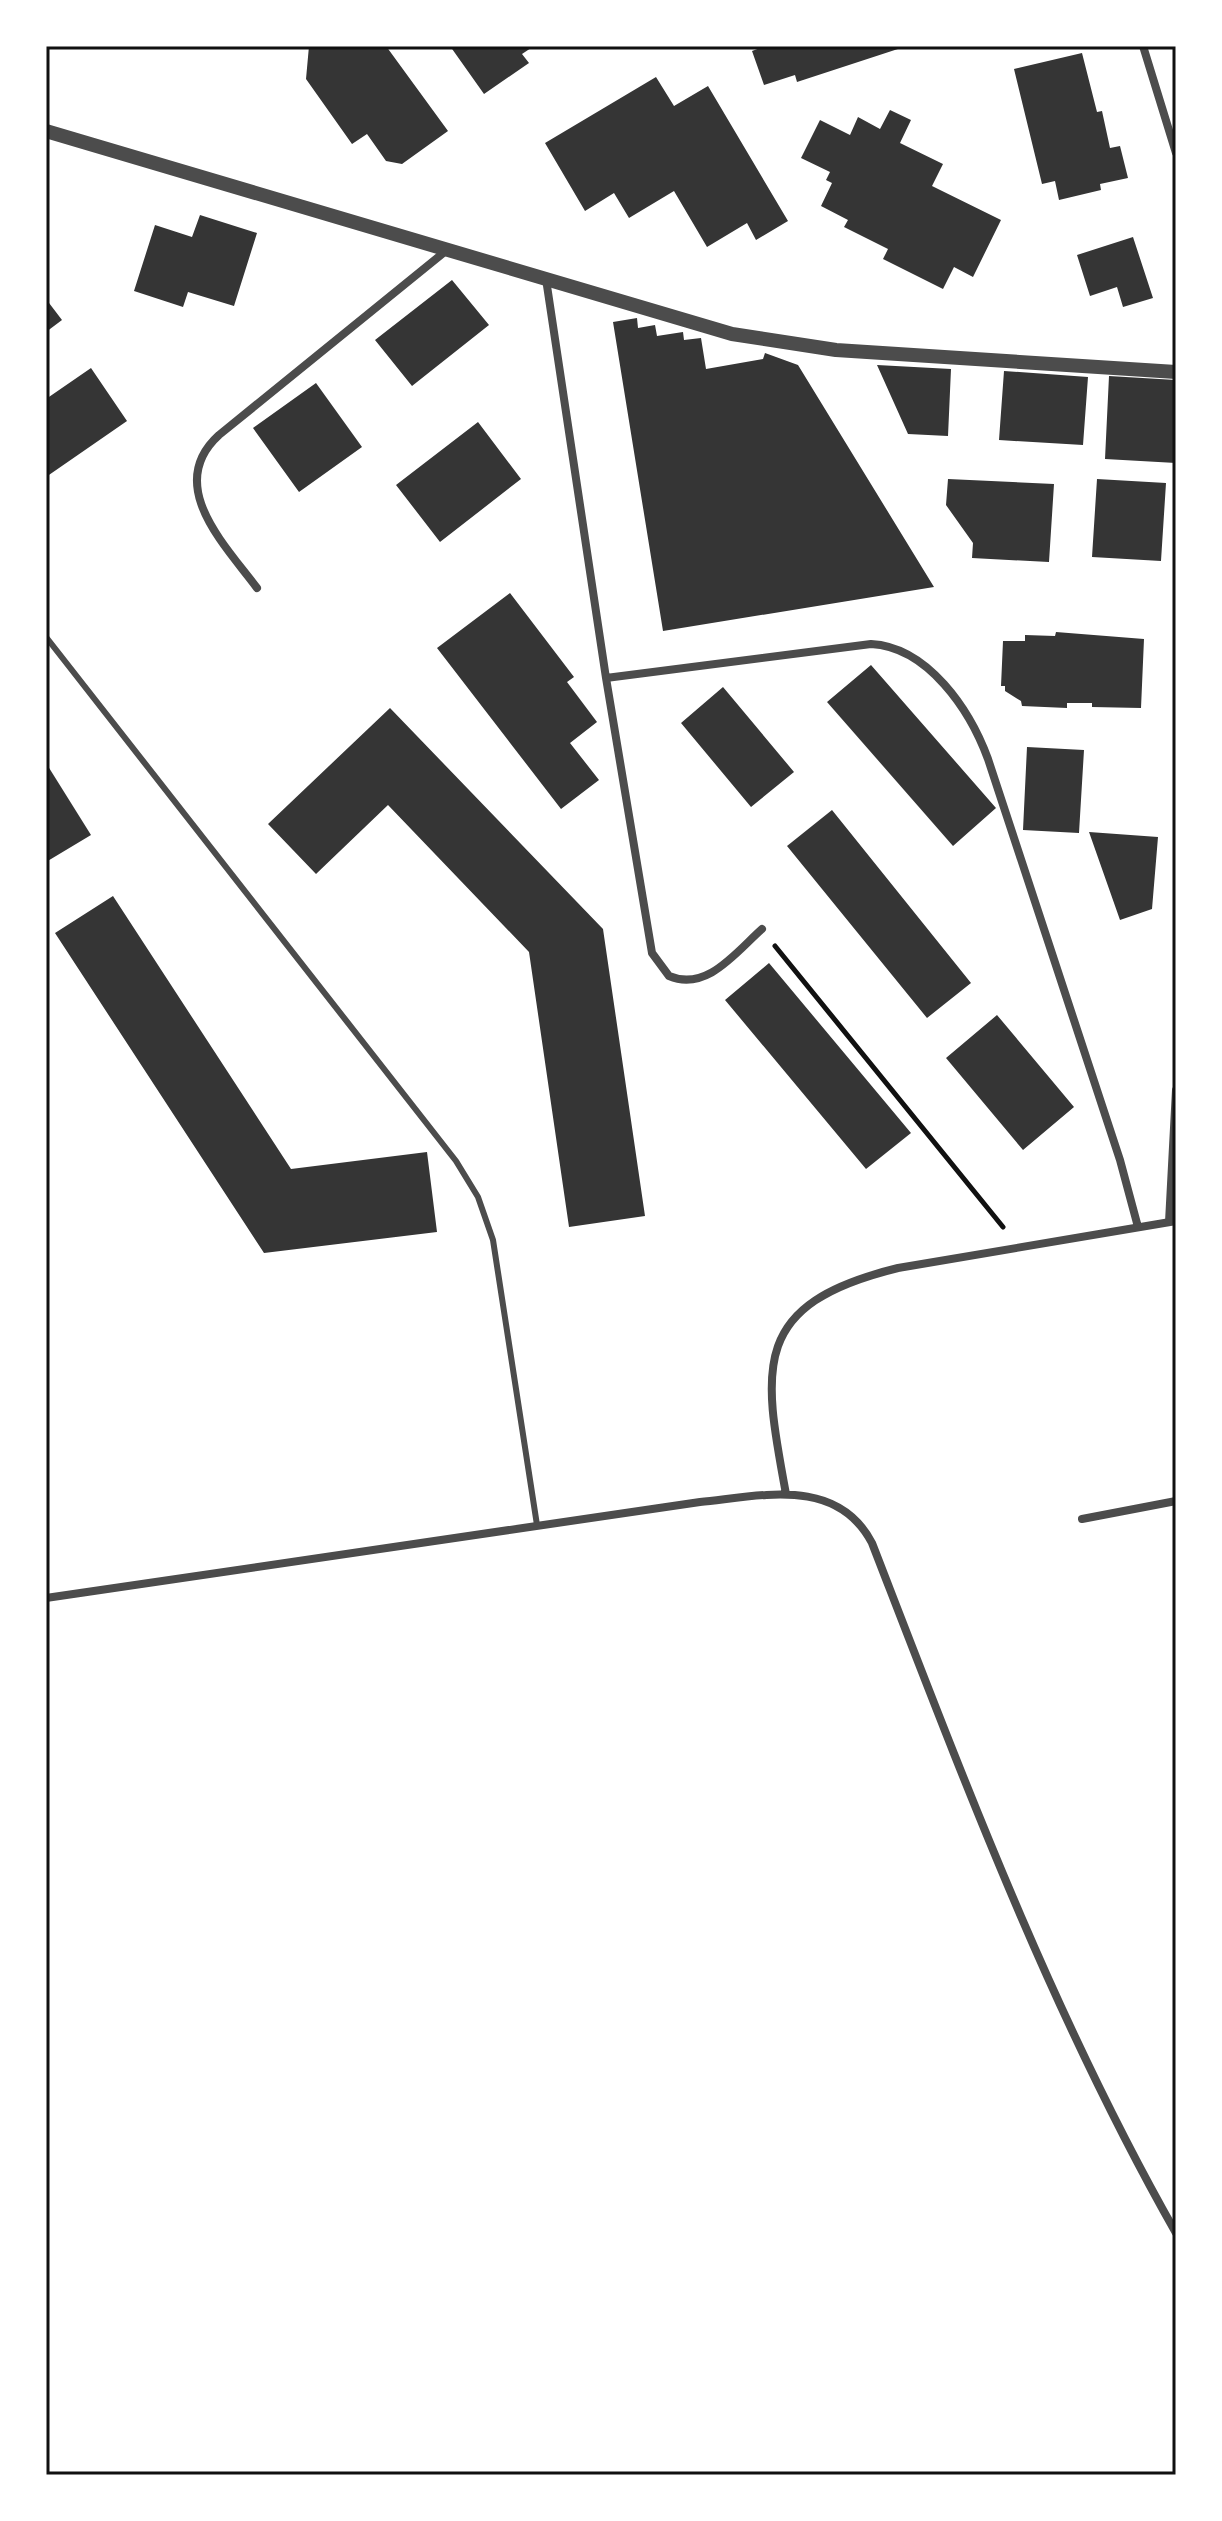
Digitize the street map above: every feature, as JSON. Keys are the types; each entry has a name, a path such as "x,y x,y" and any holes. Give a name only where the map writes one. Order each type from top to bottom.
{"street":[{"path":"1143,46 1176,153"},
{"path":"46,131 711,329 796,346 1176,372"},
{"path":"257,588 200,506 197,477 202,457 219,435 447,250"},
{"path":"546,279 649,945 658,964 669,976 696,981 712,973 762,929"},
{"path":"606,678 871,644 892,646 910,654 945,688 969,717 988,759 1120,1160 1138,1227"},
{"path":"786,1494 774,1429 770,1383 779,1344 805,1307 832,1287 862,1277 1172,1221 1176,1090"},
{"path":"46,1598 537,1525 786,1494 829,1501 848,1512 865,1530 982,1829 1050,1985 1176,2233"},
{"path":"1082,1519 1176,1501"}],"lane":[{"path":"46,637 456,1161 478,1197 493,1240 537,1525"}],"path":[{"path":"762,929 1019,1247"}],"building":[{"path":"309,46 386,46 448,131 402,164 386,161 367,134 352,144 306,79"},
{"path":"450,46 534,46 522,54 529,63 484,94"},
{"path":"765,46 904,47 797,82 795,75 764,85 752,51"},
{"path":"1082,53 1097,112 1102,111 1110,148 1120,146 1128,178 1100,184 1101,190 1059,200 1055,181 1042,184 1014,69"},
{"path":"656,77 674,106 708,86 788,221 756,240 747,223 707,247 674,191 629,218 614,193 585,211 545,143"},
{"path":"890,110 911,120 900,143 943,164 932,186 1001,220 973,277 954,267 943,289 883,259 888,249 844,227 848,220 821,206 832,183 826,180 830,172 801,158 820,120 850,135 858,117 880,129"},
{"path":"200,215 257,233 234,306 188,292 183,307 134,291 155,225 192,237"},
{"path":"1133,237 1153,298 1123,307 1117,287 1090,296 1077,255"},
{"path":"452,280 489,325 412,386 375,340"},
{"path":"46,299 62,320 46,332"},
{"path":"637,318 638,328 655,325 657,336 683,332 684,340 701,338 706,369 763,359 765,353 798,365 934,587 663,631 613,322"},
{"path":"877,365 951,369 948,436 908,434"},
{"path":"91,368 127,421 46,477 46,399"},
{"path":"1004,371 1088,377 1083,445 999,440"},
{"path":"1109,376 1176,380 1176,463 1105,459"},
{"path":"316,383 362,447 299,492 253,428"},
{"path":"478,422 521,479 440,542 396,485"},
{"path":"948,479 1054,484 1049,562 972,558 973,543 946,505"},
{"path":"1097,479 1166,483 1161,561 1092,557"},
{"path":"510,593 574,677 567,682 597,722 570,743 599,780 561,809 437,648"},
{"path":"1056,632 1144,639 1141,708 1092,707 1092,703 1067,703 1067,708 1022,706 1021,701 1005,691 1005,686 1001,686 1003,641 1025,641 1025,635 1055,636"},
{"path":"871,665 996,808 953,846 827,702"},
{"path":"723,687 794,772 751,807 681,723"},
{"path":"390,708 603,929 645,1216 569,1227 529,952 388,805 316,874 268,824"},
{"path":"1027,747 1084,750 1079,833 1023,830"},
{"path":"46,763 91,835 46,862"},
{"path":"832,810 971,983 927,1018 787,846"},
{"path":"1089,832 1158,837 1152,909 1120,920"},
{"path":"113,896 291,1169 427,1152 437,1232 264,1253 55,933"},
{"path":"769,963 911,1133 866,1169 725,1000"},
{"path":"997,1015 1074,1107 1023,1150 946,1058"}]}
